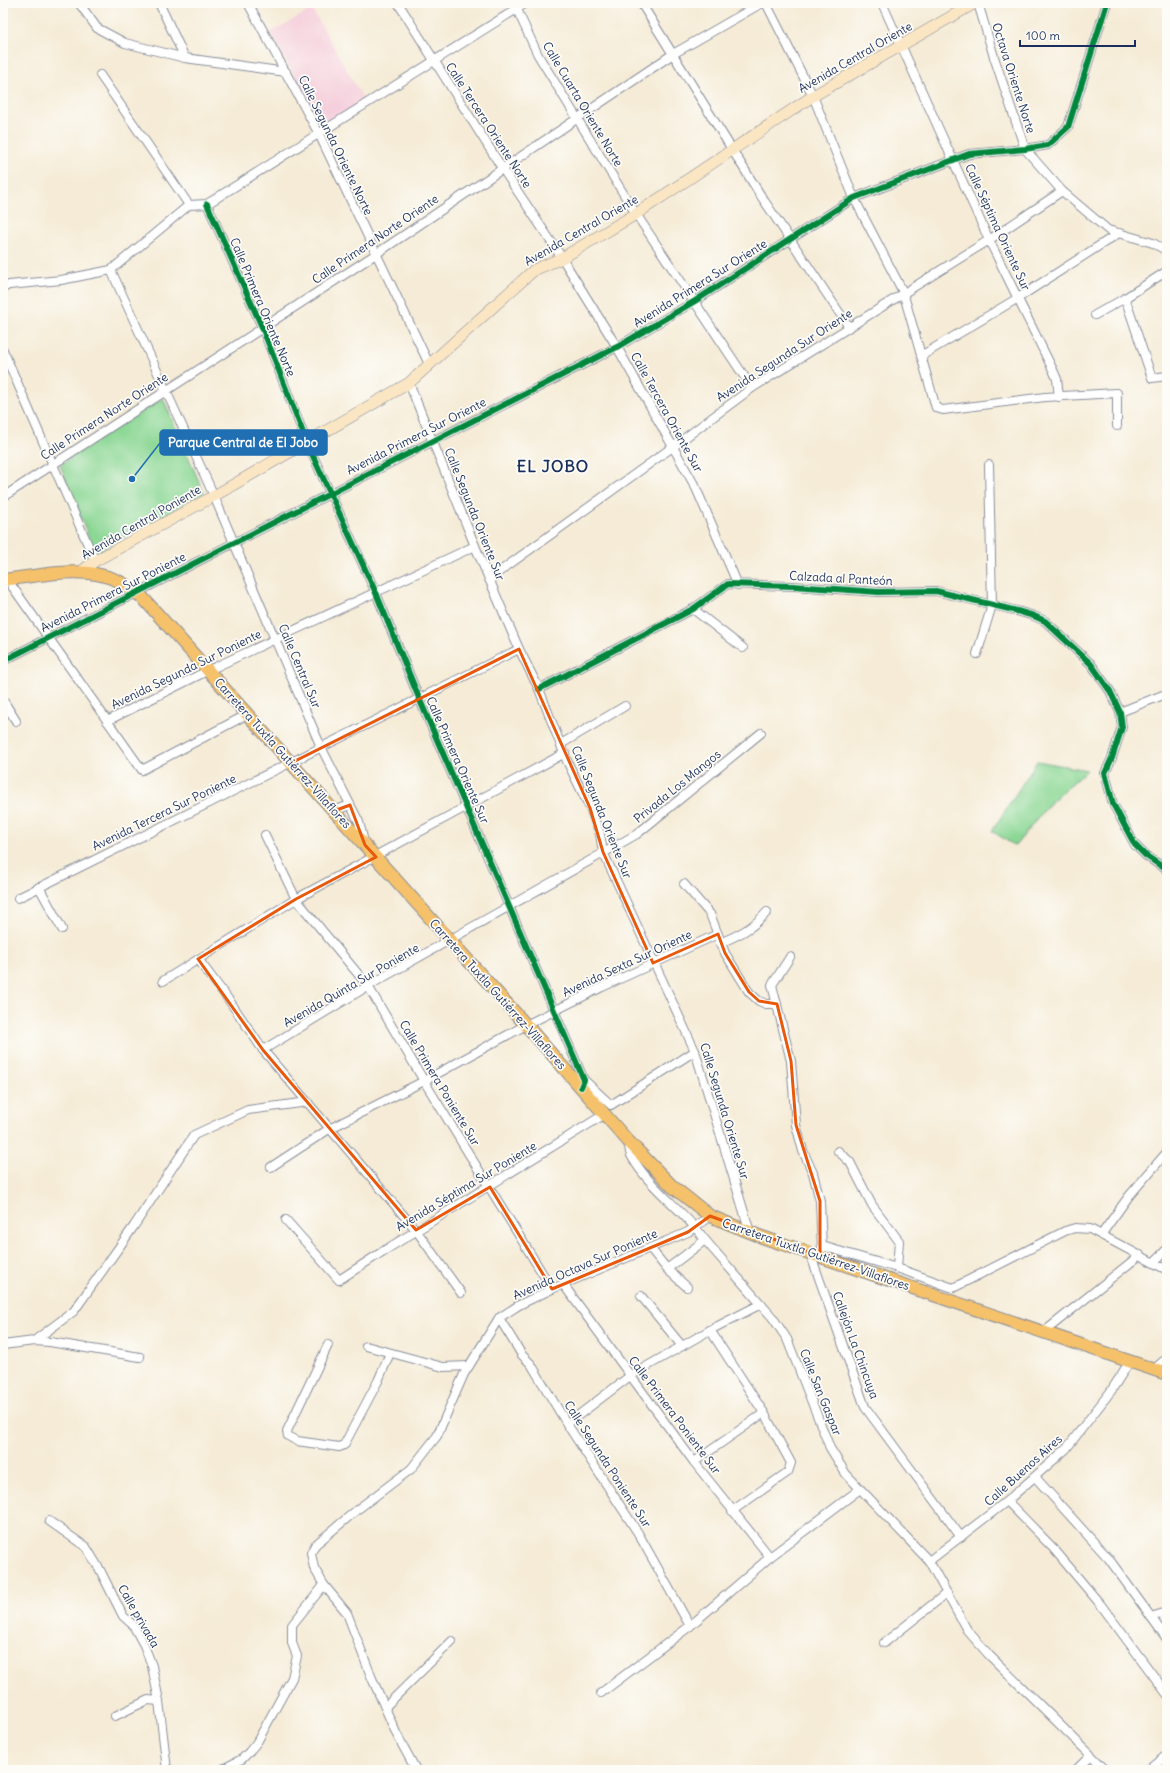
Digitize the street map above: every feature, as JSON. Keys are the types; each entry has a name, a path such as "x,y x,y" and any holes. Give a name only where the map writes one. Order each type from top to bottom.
{"main road":[{"name":"Carretera Tuxtla Gutiérrez-Villaflores","path":"5,580 82,571 118,580 144,598 526,1025 608,1110 628,1141 672,1186 710,1216 750,1232 817,1251 962,1304 1167,1374"}],"street":[{"path":"79,3 97,28 125,43 185,58 286,72"},
{"path":"159,3 185,58"},
{"name":"Calle Segunda Oriente Norte","path":"248,3 319,134 429,364"},
{"name":"Calle Tercera Oriente Norte","path":"398,3 502,168 562,258"},
{"path":"3,288 9,285 61,280 111,270 189,205 207,204 434,61 516,6 526,3"},
{"path":"641,3 733,150 849,326"},
{"name":"Calle Primera Norte Oriente","path":"3,497 376,254 502,168 578,120 673,54 762,3"},
{"path":"766,3 813,96 854,198 903,292 936,408 939,410 1059,397 1117,394 1117,426"},
{"name":"Calle Séptima Oriente Sur","path":"882,3 954,159 989,240 1053,370 1059,397"},
{"name":"Avenida Central Oriente","path":"214,496 409,382 534,270 562,258 636,214 813,96 975,3"},
{"name":"Octava Oriente Norte","path":"978,3 994,57 1025,149 1062,191 1108,230 1153,243 1167,251"},
{"name":"Avenida Primera Sur Oriente","path":"233,543 616,347 695,301 854,198 969,154 1025,149 1048,145 1068,127 1107,3"},
{"name":"Calle Cuarta Oriente Norte","path":"516,6 538,55 636,214 752,388"},
{"path":"100,75 189,205"},
{"name":"Avenida Segunda Sur Oriente","path":"489,579 752,388 903,292 989,240 1062,191"},
{"name":"Calle Primera Oriente Norte","path":"207,204 262,327 307,442"},
{"path":"921,356 1018,298 1119,233"},
{"name":"Calle Tercera Oriente Sur","path":"562,258 674,446 696,488 738,585"},
{"name":"Calle Central Sur","path":"111,270 214,496 321,747 359,822 365,845"},
{"path":"1095,315 1126,298 1167,271"},
{"path":"1126,298 1152,378 1167,376"},
{"path":"3,350 5,364 53,465 95,561"},
{"name":"Calle Segunda Oriente Sur","path":"409,382 489,579 519,649 539,689 561,744 590,808 600,834 603,852 695,1051 750,1232"},
{"name":"Calle Primera Oriente Sur","path":"307,442 376,593 419,698 467,806 554,1011 582,1083"},
{"path":"977,654 992,605 989,465"},
{"name":"Avenida Central Poniente","path":"82,571 95,561 214,496"},
{"name":"Avenida Primera Sur Poniente","path":"3,661 233,543"},
{"path":"276,639 475,546"},
{"path":"5,580 48,637 142,770 248,714"},
{"name":"Calzada al Panteón","path":"539,689 693,609 728,584 878,592 936,591 1034,616 1045,621 1091,664 1110,691 1120,712"},
{"path":"693,609 743,648"},
{"name":"Avenida Segunda Sur Poniente","path":"107,721 209,670 276,639"},
{"name":"Avenida Tercera Sur Poniente","path":"18,898 519,649"},
{"path":"1167,695 1163,695 1120,712 1122,727 1112,758 1105,773 1113,804 1135,845 1167,870"},
{"path":"3,700 16,721"},
{"path":"561,744 625,706"},
{"name":"Privada Los Mangos","path":"510,908 603,852 637,834 761,733"},
{"path":"163,981 296,899 376,857 565,753"},
{"path":"334,810 350,805"},
{"name":"Calle Primera Poniente Sur","path":"265,835 296,899 368,986 424,1081 552,1289"},
{"path":"684,884 710,914 720,943 750,992 759,1001 766,1004 777,1004"},
{"path":"39,887 62,929"},
{"name":"Avenida Quinta Sur Poniente","path":"263,1050 368,986 510,908"},
{"path":"720,943 744,932 758,922 767,912"},
{"name":"Avenida Sexta Sur Oriente","path":"271,1167 329,1129 424,1081 526,1025 653,963 718,934"},
{"name":"Callejón La Chincuya","path":"790,957 772,985 791,1061 796,1125 802,1152 813,1173 820,1202 817,1251 866,1407 961,1537"},
{"path":"198,959 232,1003 263,1050 416,1230 461,1293"},
{"name":"Avenida Séptima Sur Poniente","path":"286,1220 339,1280 416,1230 490,1187 695,1051"},
{"path":"34,1341 74,1311 134,1226 194,1135 248,1110 308,1102"},
{"name":"Calle San Gaspar","path":"628,1141 631,1156 644,1174 696,1227 705,1240 773,1318 787,1339 830,1448 846,1474 929,1561 972,1635 1090,1756 1106,1770"},
{"path":"838,1151 850,1162 872,1205 899,1241 897,1268"},
{"path":"1101,1235 1129,1196 1167,1152"},
{"name":"Avenida Octava Sur Poniente","path":"324,1585 314,1568 311,1553 315,1545 358,1509 411,1469 437,1436 469,1366 500,1318 519,1305 552,1289 688,1232 710,1216"},
{"path":"953,1288 1065,1231 1074,1228 1090,1229 1167,1270"},
{"path":"667,1269 705,1240"},
{"path":"650,1248 667,1269 686,1287"},
{"path":"1154,1262 1167,1248"},
{"path":"817,1251 897,1268 953,1288 962,1304"},
{"path":"1044,1332 1140,1255"},
{"name":"Calle Primera Poniente Sur","path":"563,1284 694,1462 770,1557"},
{"path":"641,1296 682,1346"},
{"path":"567,1424 630,1376 710,1330 761,1304"},
{"name":"Calle Segunda Poniente Sur","path":"500,1318 522,1355 531,1364 567,1424 638,1532 690,1626"},
{"path":"710,1330 764,1413 791,1463 788,1472 732,1511"},
{"path":"3,1345 34,1341 140,1357"},
{"path":"328,1345 287,1431 288,1436 297,1441 339,1447 344,1445 390,1353"},
{"path":"366,1346 443,1367 469,1366"},
{"path":"1154,1369 1167,1358"},
{"name":"Calle Buenos Aires","path":"929,1561 1008,1501 1066,1449 1111,1392 1130,1361"},
{"path":"694,1462 764,1413"},
{"path":"1035,1477 1109,1559 1167,1639"},
{"path":"601,1693 690,1626 770,1557 860,1489"},
{"path":"1008,1501 1053,1548 1096,1600 1167,1694"},
{"name":"Calle privada","path":"49,1521 86,1547 100,1570 123,1616 133,1625 144,1645 152,1666 168,1770"},
{"path":"221,1770 242,1758 249,1752 263,1732 292,1678 295,1668 297,1656 292,1643 292,1625 324,1585 347,1613 397,1735 416,1770"},
{"path":"884,1643 947,1593"},
{"path":"1151,1617 1167,1612"},
{"path":"385,1707 452,1641"},
{"path":"115,1716 148,1700 158,1701"},
{"path":"1148,1770 1167,1755"},
{"path":"1076,1770 1090,1756"}],"highlighted area":[{"path":"519,649 590,808 603,852 653,963 718,934 725,953 749,992 759,1001 777,1004 791,1061 796,1125 820,1201 820,1256 710,1216 688,1232 552,1289 490,1187 416,1230 263,1050 198,959 296,899 376,857 365,845 350,805 334,811 291,763"}],"shaded area":[{"path":"312,9 365,102 324,127 270,33"}],"green space":[{"path":"163,398 204,493 95,553 60,465"},
{"path":"1037,761 1087,770 1052,801 1015,846 992,831"}],"cycle path":[{"path":"3,661 617,347 695,301 854,198 969,154 1025,149 1048,145 1068,127 1107,3"},
{"path":"207,204 262,327 307,443 376,593 419,698 584,1080 581,1087"},
{"path":"539,689 693,609 728,584 793,586 878,592 936,591 1017,611 1045,621 1091,664 1110,691 1120,712 1122,727 1112,758 1105,773 1113,804 1135,845 1145,855 1167,870"}],"place":[{"name":"Parque Central de El Jobo","path":"132,479"}],"district":[{"name":"EL JOBO","path":"553,466"}]}
